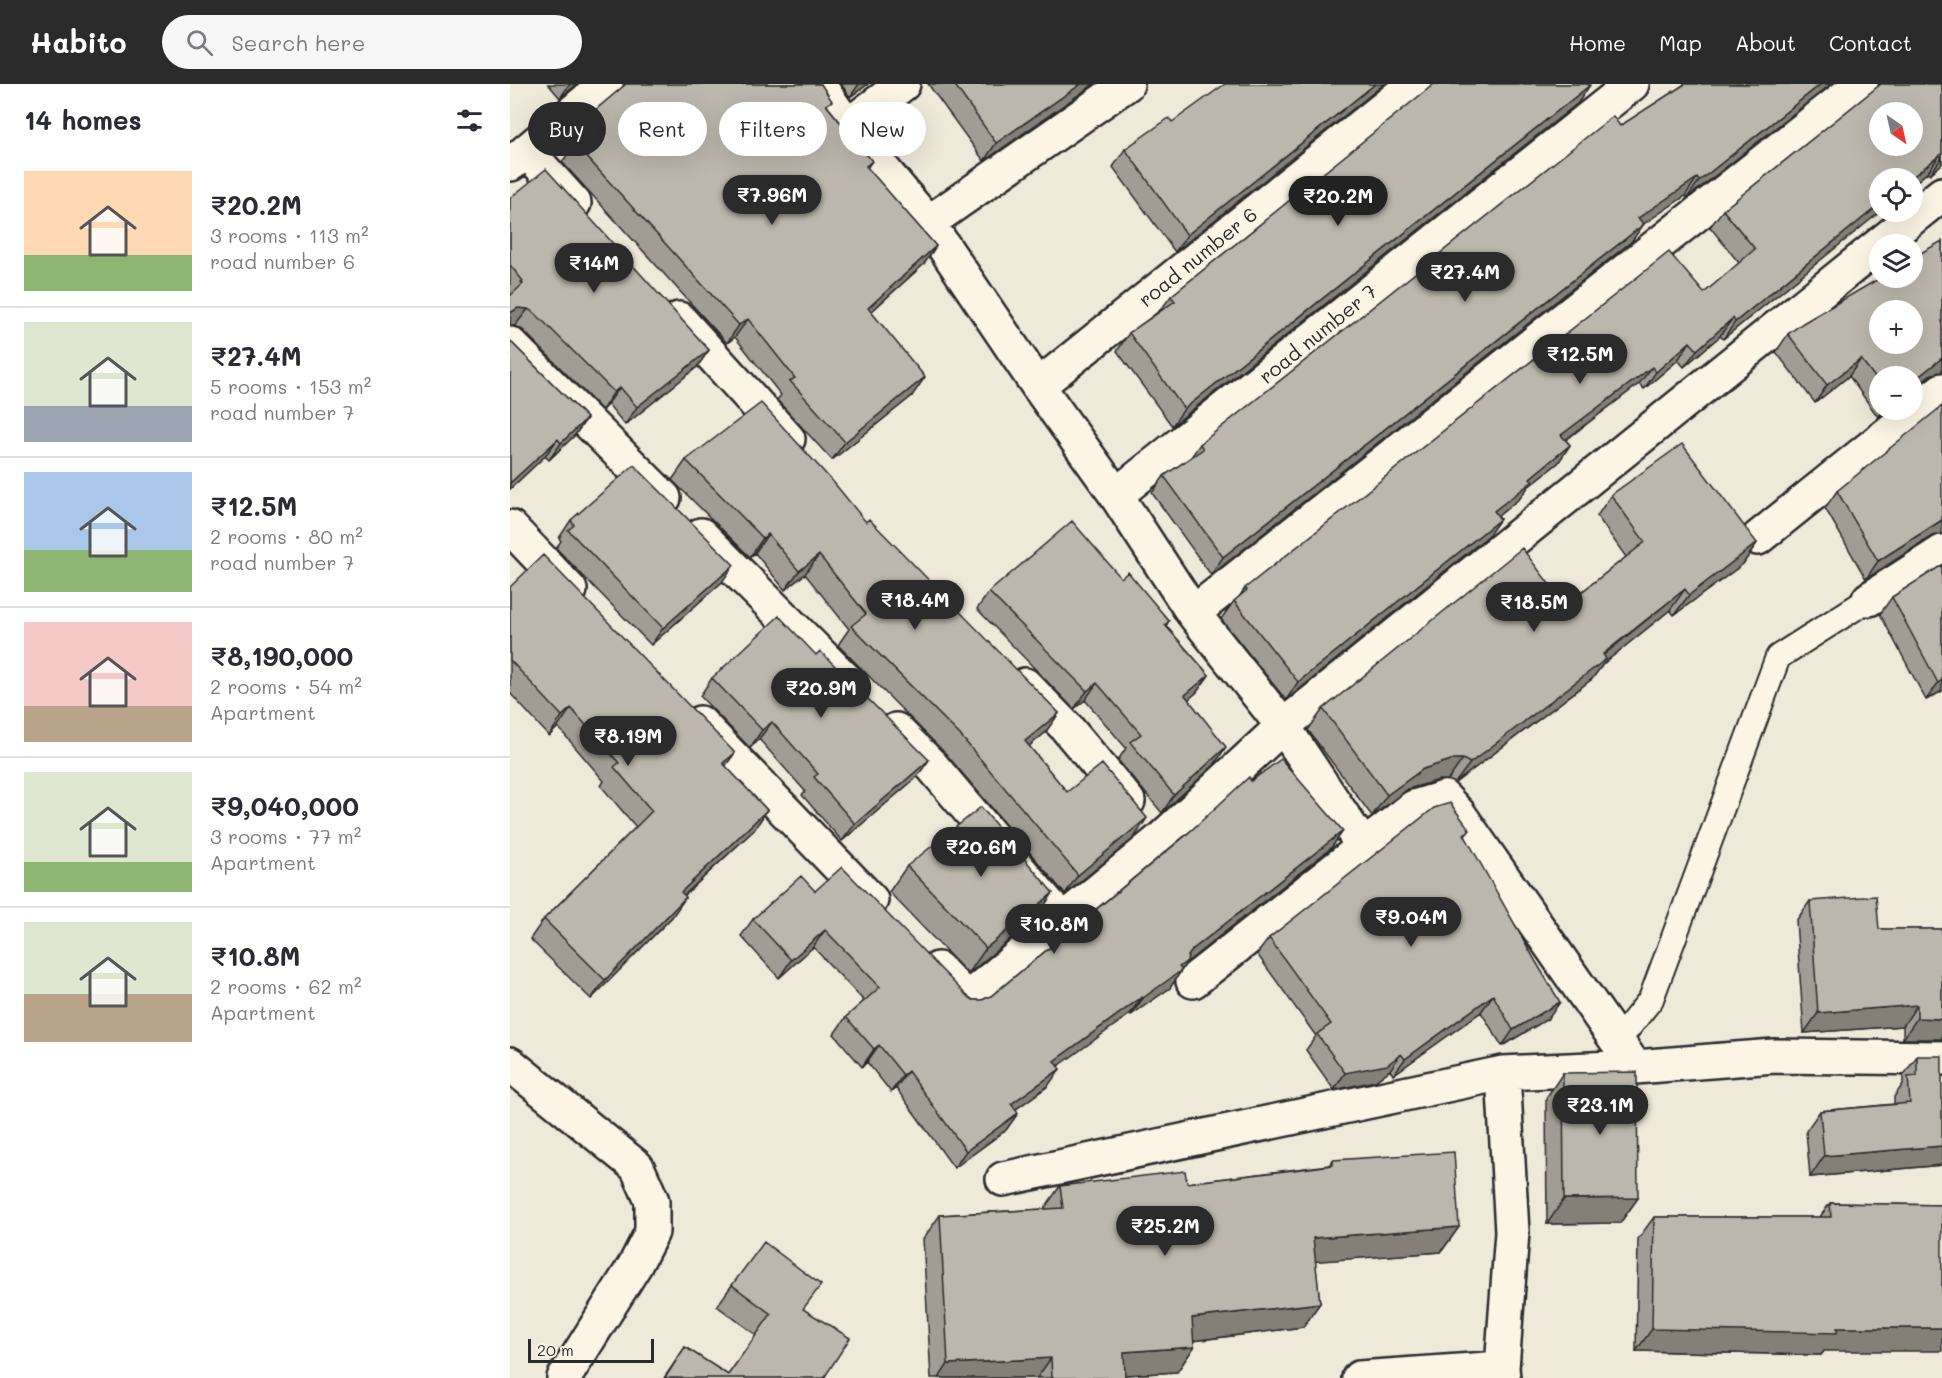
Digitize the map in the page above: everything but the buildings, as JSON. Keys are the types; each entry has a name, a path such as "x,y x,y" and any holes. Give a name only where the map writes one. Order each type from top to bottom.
{"street":[{"path":"591,222 518,158 606,84"},
{"path":"818,84 839,114"},
{"path":"879,102 903,84"},
{"path":"928,223 1127,84"},
{"name":"road number 6","path":"1038,386 1414,84"},
{"name":"road number 7","path":"1116,495 1632,84"},
{"path":"1192,613 1861,84"},
{"path":"872,156 928,223 1038,386 1116,495 1192,613 1283,726 1363,846"},
{"path":"917,948 967,999 1160,840 1283,726 1942,194"},
{"path":"655,293 808,461"},
{"path":"510,344 932,766 1062,921"},
{"path":"1758,538 1942,390"},
{"path":"510,527 593,613"},
{"path":"1869,599 1942,552"},
{"path":"1007,667 1066,727 1160,840"},
{"path":"676,699 892,922"},
{"path":"1193,981 1414,807 1444,798 1460,814 1626,1054"},
{"path":"1004,1179 1503,1073 1626,1054 1942,1058"},
{"path":"510,1064 637,1167 652,1201 652,1232 564,1378"},
{"path":"1359,1378 1502,1373 1512,1232 1503,1073"}],"lane":[{"path":"1626,1054 1651,999 1778,657 1869,599"}]}
